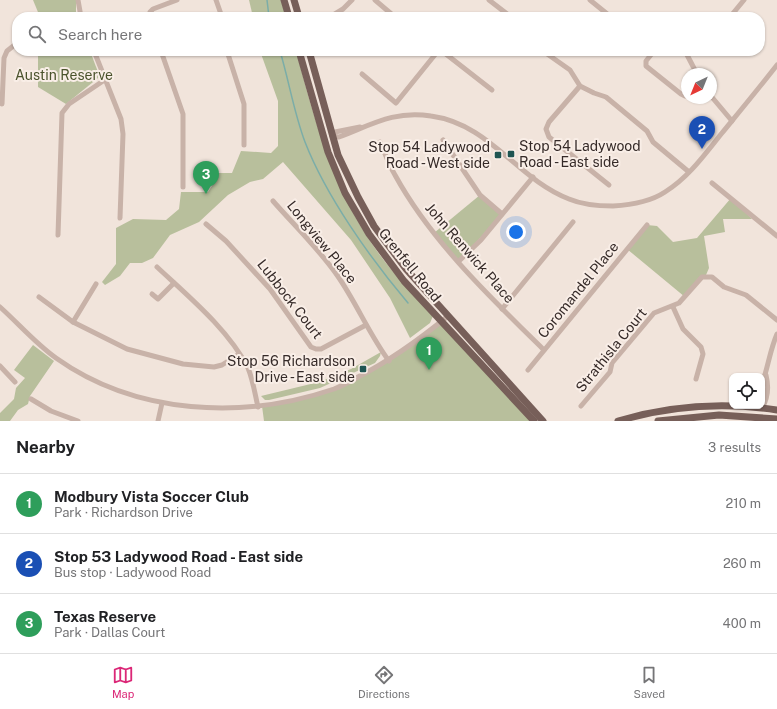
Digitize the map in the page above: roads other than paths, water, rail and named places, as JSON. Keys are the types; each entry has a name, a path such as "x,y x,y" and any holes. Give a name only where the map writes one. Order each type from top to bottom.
{"main road":[{"path":"284,0 288,12"},
{"path":"294,0 298,12"},
{"name":"Grenfell Road","path":"300,56 324,139 345,193 368,234 392,267 441,322 534,421"},
{"name":"Grenfell Road","path":"310,56 332,136 350,182 374,226 406,269 543,421"},
{"path":"324,139 332,136"},
{"path":"618,421 642,415 689,408 729,406"},
{"path":"765,408 777,410"},
{"path":"533,410 547,421"},
{"path":"658,421 710,415 777,419"}],"street":[{"path":"78,0 80,12"},
{"path":"150,12 153,9 177,0"},
{"path":"216,0 220,12"},
{"path":"338,12 352,0"},
{"path":"374,0 389,12"},
{"path":"489,0 505,12"},
{"path":"590,0 605,12"},
{"path":"734,12 744,0"},
{"path":"2,104 4,58 7,51 12,47"},
{"path":"96,56 121,119 123,134 120,218"},
{"path":"163,56 183,114 182,187"},
{"path":"229,56 244,104 244,145"},
{"path":"362,74 396,103 434,56"},
{"path":"448,56 492,90"},
{"path":"550,56 570,70 580,86 606,97 647,131 653,142 690,172"},
{"path":"650,56 646,61 646,66 681,94"},
{"path":"688,56 694,68"},
{"path":"332,136 338,137 354,132 361,126 385,118 406,114 431,116 460,123 483,136 533,178 568,199 593,206 639,203 666,192 690,172 777,65"},
{"path":"58,235 62,114 69,104 106,79"},
{"path":"580,86 549,122 546,129 550,137 608,185"},
{"path":"717,103 732,121"},
{"path":"443,140 480,196 502,214"},
{"name":"John Renwick Place","path":"380,142 394,174 414,206 434,233 502,309 544,350"},
{"path":"459,261 481,240 533,178"},
{"path":"712,183 777,236"},
{"name":"Longview Place","path":"273,201 337,274 360,311 374,341 389,361"},
{"path":"502,309 573,222"},
{"name":"Lubbock Court","path":"206,224 226,241 270,289 311,347 321,349 366,325"},
{"name":"Coromandel Place","path":"528,370 647,225"},
{"path":"158,267 192,298 239,354 250,375 258,406"},
{"name":"Strathisla Court","path":"581,406 610,372 612,364 654,313 673,307 685,297 698,281 706,275 712,277 724,286 746,295 777,320"},
{"path":"152,294 158,299 174,283"},
{"path":"72,322 96,284"},
{"path":"39,297 72,322 127,349 183,364 214,367 222,365 239,354"},
{"path":"0,307 55,358 78,372 108,387 162,403 212,408 258,406 297,399 335,389 389,361 448,316"},
{"path":"673,307 683,329 701,347 703,354 696,379"},
{"path":"765,403 767,401 768,383 766,375 770,350 777,334"},
{"path":"0,366 15,382"},
{"path":"31,399 51,411 78,421"},
{"path":"158,421 162,403"},
{"path":"762,409 762,417"}],"waterway":[{"path":"267,0 268,12"},
{"path":"281,56 298,120 314,163 337,205 364,247 408,303"}],"place":[{"name":"Stop 53 Ladywood Road - East side","path":"702,149"},
{"name":"Stop 54 Ladywood Road - East side","path":"511,154"},
{"name":"Stop 54 Ladywood Road - West side","path":"498,155"},
{"name":"Texas Reserve","path":"206,194"},
{"name":"Stop 56 Richardson Drive - East side","path":"363,369"},
{"name":"Modbury Vista Soccer Club","path":"429,370"}],"park label":[{"name":"Austin Reserve","path":"64,75"}]}
